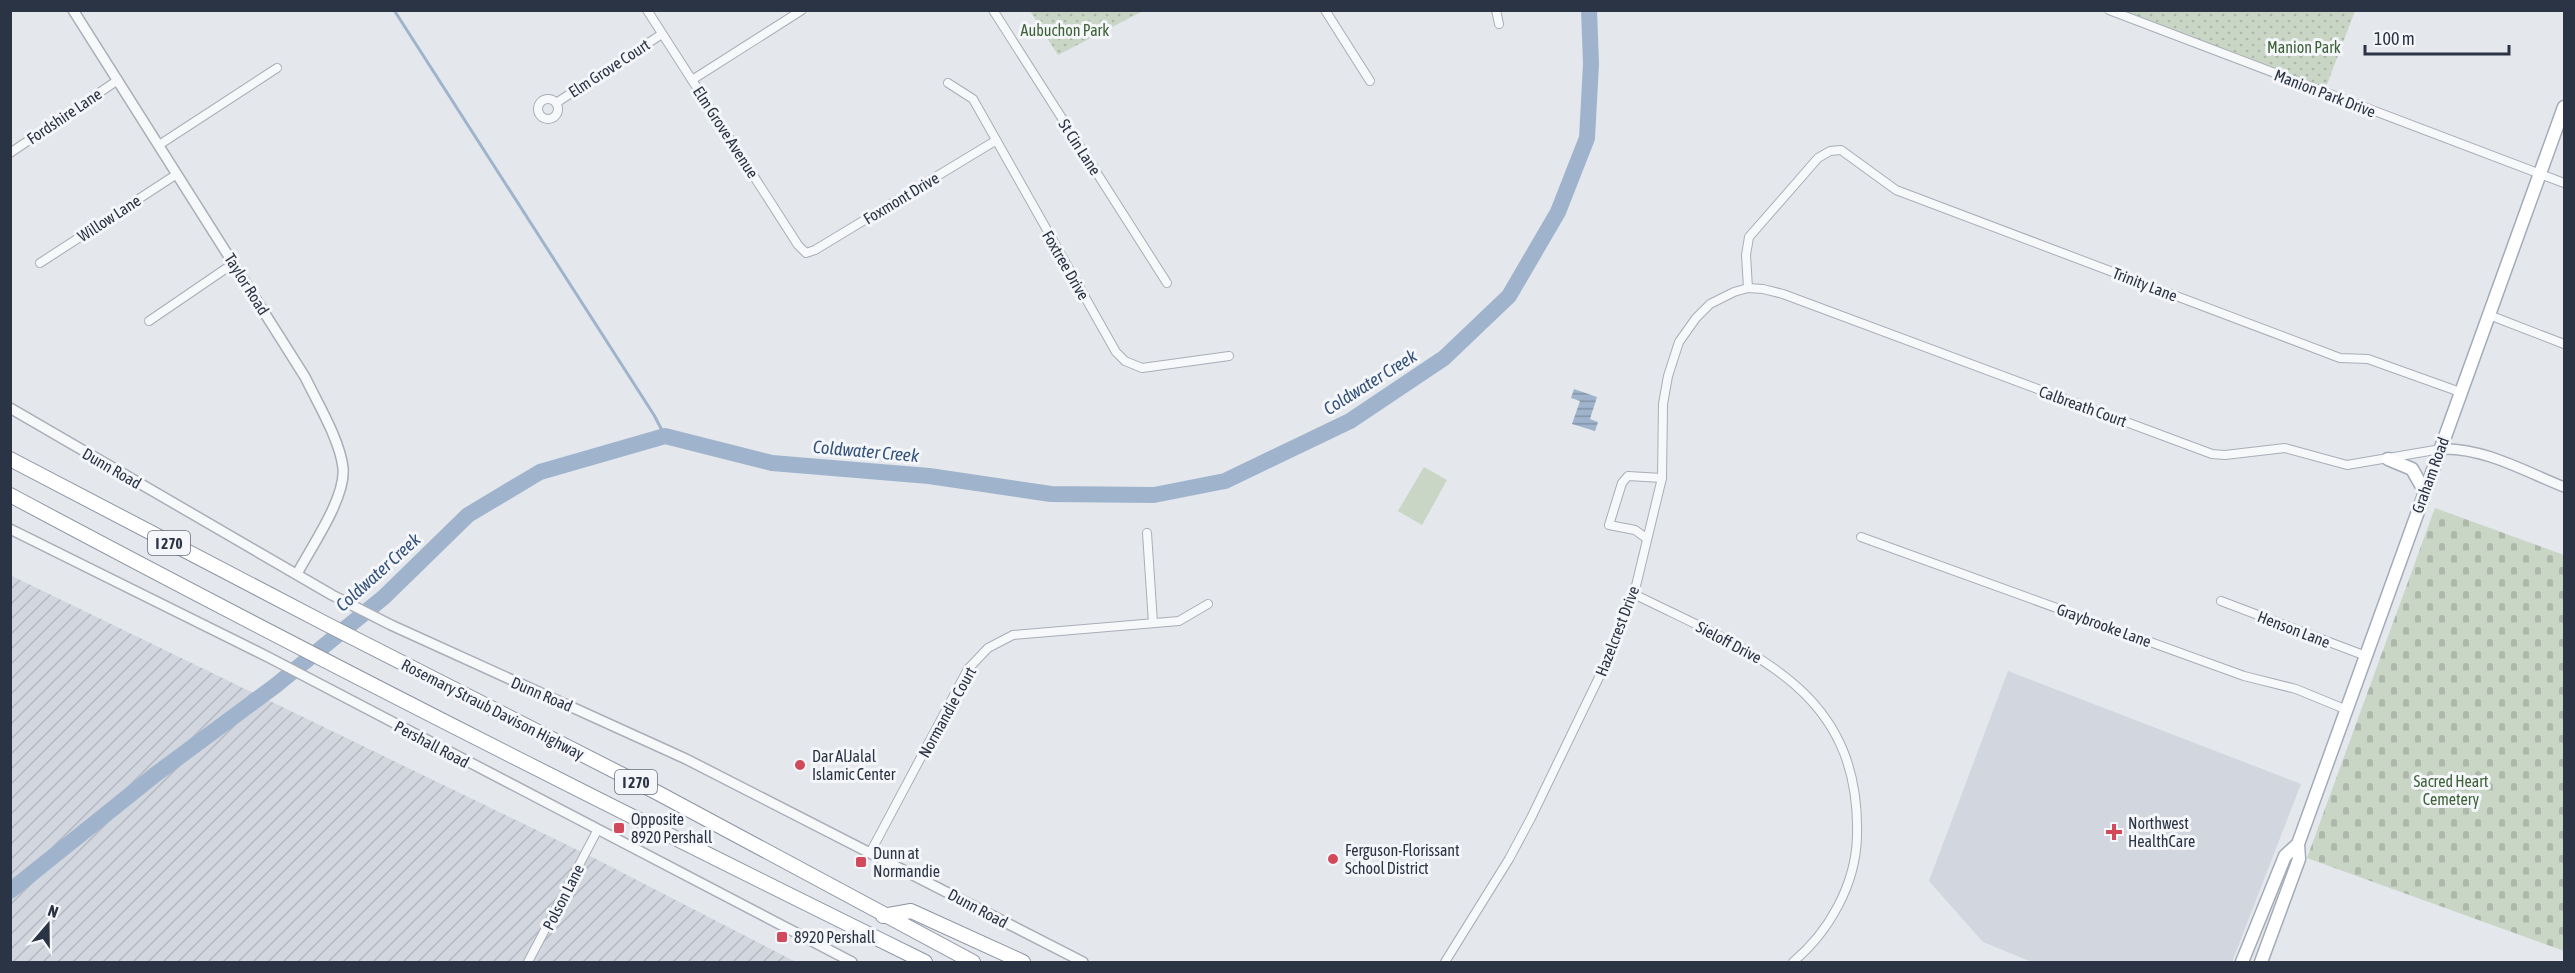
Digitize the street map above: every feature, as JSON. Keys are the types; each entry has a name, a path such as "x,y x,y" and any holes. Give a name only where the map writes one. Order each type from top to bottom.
{"highway":[{"name":"Rosemary Straub Davison Highway","path":"10,459 658,794 973,963"},
{"name":"Rosemary Straub Davison Highway","path":"10,495 332,666 715,860 925,963"},
{"path":"883,916 911,910 1023,963"}],"main road":[{"name":"Graham Road","path":"2261,963 2299,859 2298,844 2565,107"},
{"path":"2388,459 2405,464 2412,469 2425,492"},
{"name":"Graham Road","path":"2242,963 2285,856 2298,844"}],"street":[{"name":"Taylor Road","path":"73,10 305,377 332,435 343,468 338,495 297,574"},
{"name":"Elm Grove Avenue","path":"646,10 798,245 806,253"},
{"path":"692,80 802,10"},
{"name":"St Cin Lane","path":"993,10 1167,283"},
{"path":"1325,10 1370,81"},
{"path":"1496,10 1499,24"},
{"name":"Manion Park Drive","path":"2109,10 2565,183"},
{"name":"Elm Grove Court","path":"556,103 662,34"},
{"path":"159,145 277,68"},
{"name":"Fordshire Lane","path":"10,153 118,80"},
{"name":"Foxtree Drive","path":"948,83 973,99 1116,352 1125,361 1142,368 1229,356"},
{"name":"Foxmont Drive","path":"806,253 815,250 995,141"},
{"name":"Trinity Lane","path":"1748,288 1746,255 1749,237 1818,158 1830,151 1841,150 1896,190 2340,358 2368,359 2460,392"},
{"name":"Willow Lane","path":"40,263 177,174"},
{"path":"149,321 234,263"},
{"name":"Calbreath Court","path":"1734,292 1748,288 1763,288 1783,294 2212,454 2225,455 2275,447 2346,465 2441,449"},
{"name":"Hazelcrest Drive","path":"1445,963 1509,859 1614,649 1634,594 1662,478 1663,404 1668,376 1679,342 1696,318 1710,304 1734,292"},
{"path":"2489,315 2565,344"},
{"name":"Dunn Road","path":"10,408 332,595 390,625 686,759 1083,963"},
{"path":"2441,449 2457,448 2474,452 2565,487"},
{"path":"1646,538 1635,530 1609,525 1622,483 1628,476 1662,478"},
{"name":"Pershall Road","path":"10,529 268,657 852,963"},
{"path":"1148,533 1153,623"},
{"name":"Graybrooke Lane","path":"1861,537 2244,676 2296,689 2347,710"},
{"name":"Sieloff Drive","path":"1634,594 1762,658 1801,689 1830,724 1849,761 1858,808 1856,853 1843,897 1822,931 1793,963"},
{"name":"Henson Lane","path":"2221,601 2366,656"},
{"name":"Normandie Court","path":"870,853 968,669 988,648 1013,635 1179,621 1208,604"},
{"name":"Polson Lane","path":"528,963 597,831"}],"shaded area":[{"path":"10,575 592,857 796,962 11,962"},
{"name":"Northwest HealthCare","path":"2008,671 2301,784 2232,962 2032,962 1983,942 1929,881"}],"green space":[{"name":"Aubuchon Park","path":"1030,11 1143,11 1058,55"},
{"name":"Manion Park","path":"2108,11 2355,11 2324,92"},
{"path":"1424,467 1447,480 1422,525 1398,511"},
{"name":"Sacred Heart Cemetery","path":"2435,508 2564,555 2564,951 2307,858"}],"water":[{"path":"1574,389 1597,397 1590,419 1598,422 1595,431 1572,424 1580,401 1571,398"}],"waterway":[{"path":"394,10 654,415 665,436"},
{"name":"Coldwater Creek","path":"10,891 156,774 275,686 384,597 468,515 540,472 665,436 772,463 929,476 1051,494 1154,495 1225,481 1350,421 1444,358 1509,296 1558,212 1587,138 1591,64 1589,10"}],"place":[{"name":"Dar AlJalal Islamic Center","path":"800,765"},
{"name":"Opposite 8920 Pershall","path":"619,828"},
{"name":"Northwest HealthCare","path":"2114,832"},
{"name":"Ferguson-Florissant School District","path":"1333,859"},
{"name":"Dunn at Normandie","path":"861,862"},
{"name":"8920 Pershall","path":"782,937"}]}
